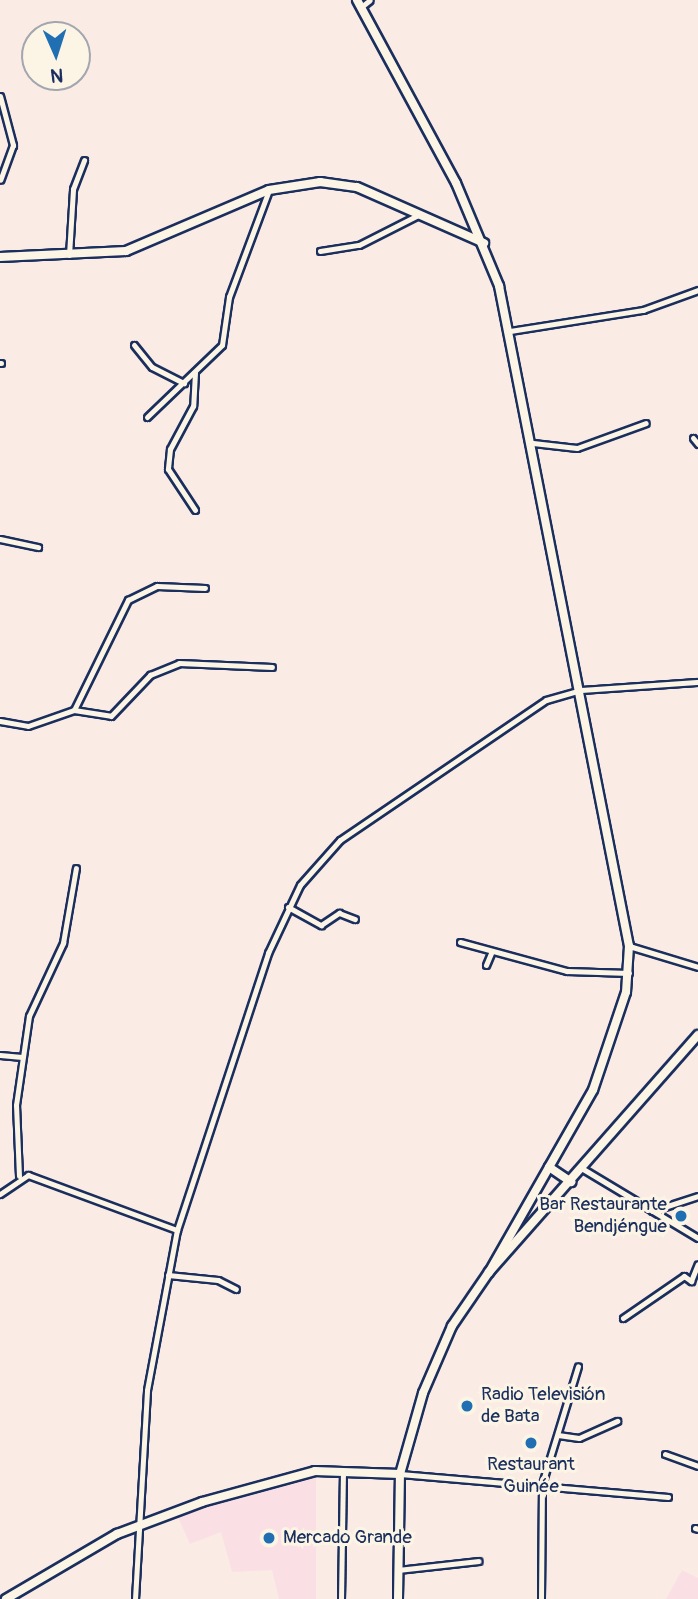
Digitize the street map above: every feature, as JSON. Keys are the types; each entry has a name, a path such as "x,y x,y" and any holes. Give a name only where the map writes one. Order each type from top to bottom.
{"main road":[{"path":"359,4 484,243 510,331 629,946 629,974 593,1090 489,1272 438,1353 400,1474 395,1570 398,1599"},
{"path":"0,257 69,255 138,247 269,190 340,184 420,214 484,243"},
{"path":"489,1272 583,1169 698,1034"},
{"path":"549,1167 570,1182"},
{"path":"6,1599 136,1525 276,1479 343,1471 400,1474"}],"street":[{"path":"359,4 370,0"},
{"path":"0,96 13,145 0,180"},
{"path":"69,255 73,189 84,160"},
{"path":"147,417 195,372 226,335 229,297 269,190"},
{"path":"320,251 359,245 420,214"},
{"path":"510,331 643,310 698,290"},
{"path":"134,345 152,367 184,383"},
{"path":"195,372 194,406 170,449 168,469 195,510"},
{"path":"533,443 578,448 646,424"},
{"path":"693,438 698,444"},
{"path":"0,539 38,547"},
{"path":"74,710 128,600 157,586 205,588"},
{"path":"0,721 28,726 74,710 111,716 166,666 202,660 272,667"},
{"path":"135,1599 136,1525 147,1390 177,1230 288,907 340,839 522,715 580,691 698,682"},
{"path":"0,1194 19,1176 22,1057 37,990 69,921 76,868"},
{"path":"288,907 321,925 339,913 355,919"},
{"path":"460,942 491,953 567,971 629,974"},
{"path":"629,946 698,967"},
{"path":"486,965 491,953"},
{"path":"0,1055 22,1057"},
{"path":"583,1169 698,1238"},
{"path":"19,1176 177,1230"},
{"path":"652,1211 698,1196"},
{"path":"623,1318 684,1276 691,1281 698,1264"},
{"path":"168,1275 206,1278 236,1289"},
{"path":"541,1599 542,1484 578,1366"},
{"path":"558,1435 579,1438 617,1421"},
{"path":"665,1454 698,1466"},
{"path":"341,1599 343,1471"},
{"path":"400,1474 542,1484 668,1497"},
{"path":"395,1570 478,1561"}],"shaded area":[{"name":"Mercado Grande","path":"316,1478 316,1599 279,1599 272,1570 232,1572 221,1532 190,1544 177,1515"},
{"path":"682,1570 698,1578 698,1599 666,1599"}],"place":[{"name":"Bar Restaurante Bendjéngue","path":"681,1216"},
{"name":"Radio Televisión de Bata","path":"467,1406"},
{"name":"Restaurant Guinée","path":"531,1443"},
{"name":"Mercado Grande","path":"269,1538"}]}
